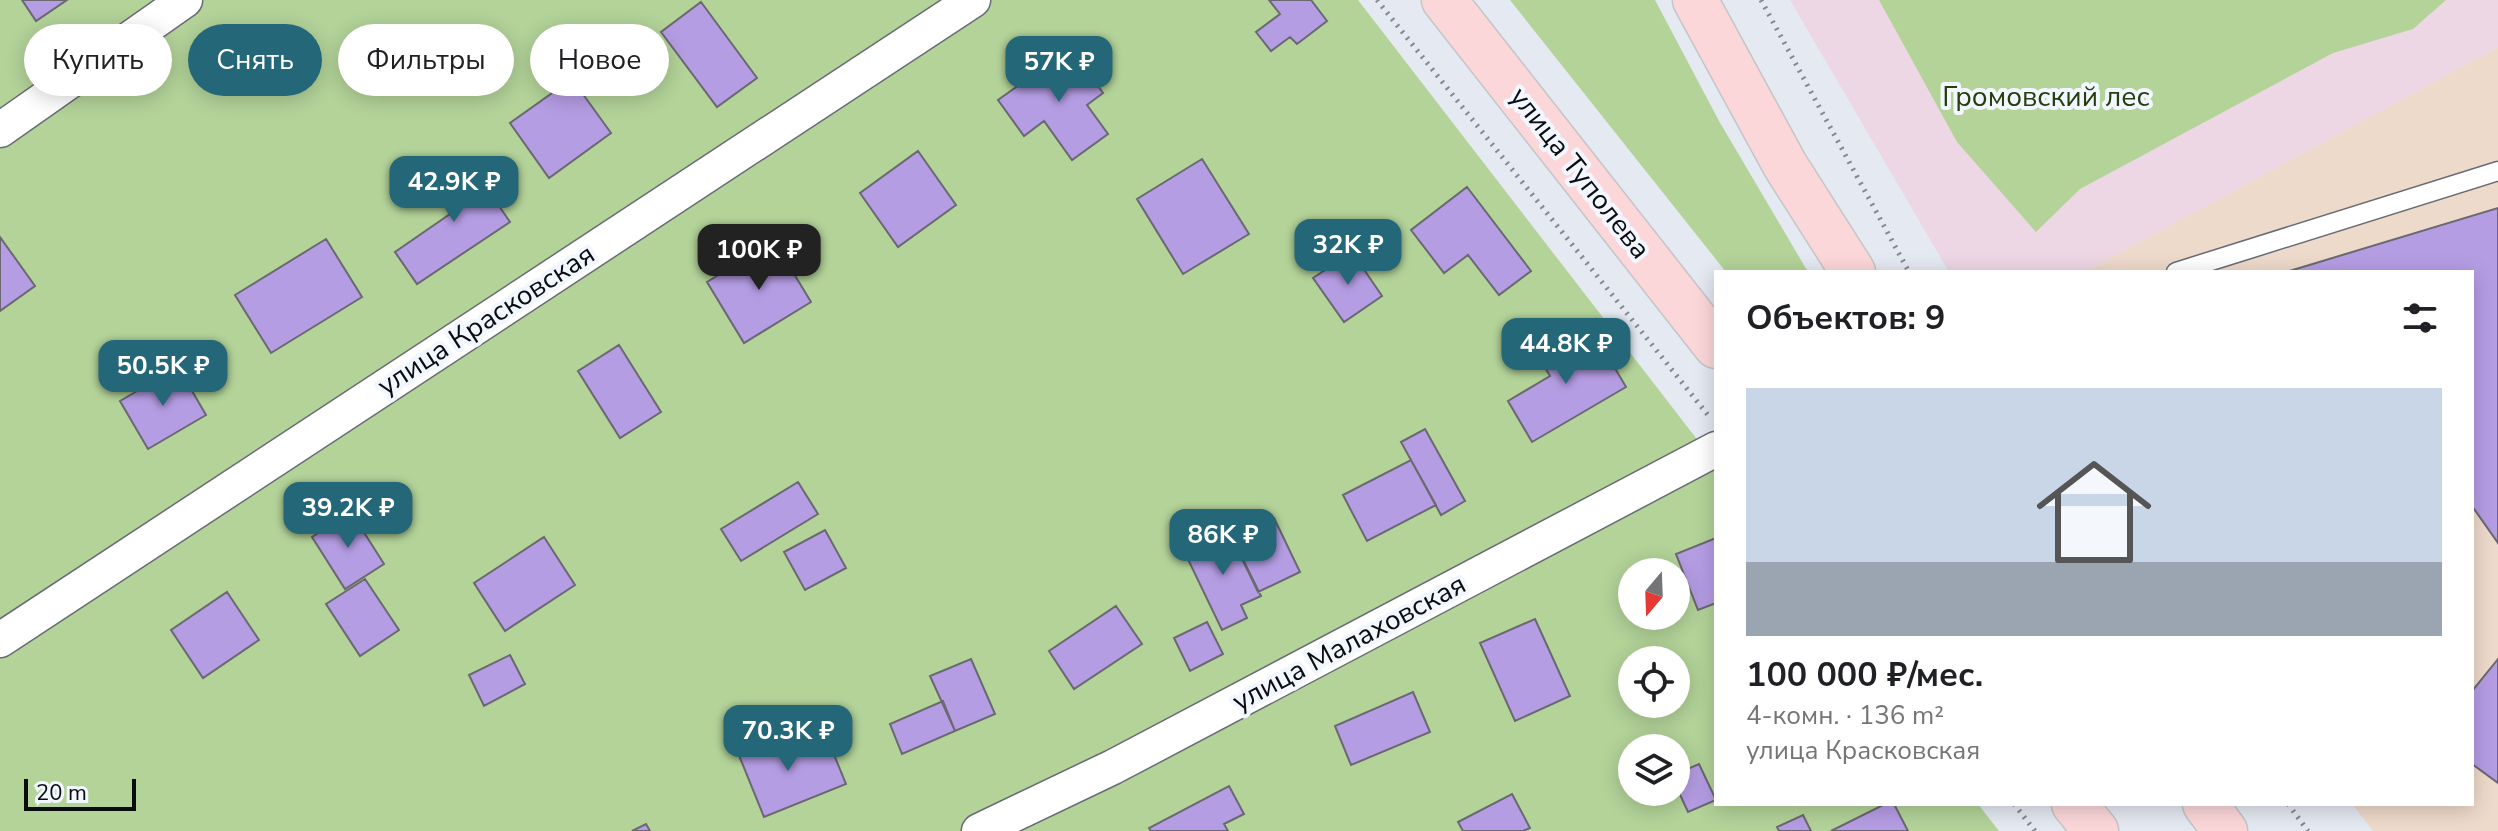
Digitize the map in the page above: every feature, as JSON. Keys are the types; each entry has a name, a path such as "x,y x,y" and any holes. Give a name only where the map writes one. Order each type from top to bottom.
{"main road":[{"name":"улица Туполева","path":"1444,0 1714,343"},
{"path":"1470,0 1571,159"},
{"path":"1679,0 1852,270"},
{"path":"1695,0 1785,165"},
{"path":"2206,806 2225,831"}],"street":[{"path":"0,130 185,0"},
{"name":"улица Красковская","path":"0,640 973,0"},
{"name":"улица Малаховская","path":"979,831 1113,767 1714,450"}],"lane":[{"path":"2182,270 2498,171"}],"path":[{"path":"1377,0 1714,422"},
{"path":"1761,0 1908,270"},
{"path":"2016,806 2035,831"},
{"path":"2289,806 2308,831"}],"shaded area":[{"path":"1790,0 2498,0 2498,47 2088,270 1948,270"},
{"path":"2498,47 2498,831 2373,831 2354,806 2474,806 2474,270 2088,270"}],"green space":[{"path":"0,0 1358,0 1714,461 1714,806 1980,806 1999,831 0,831"},
{"path":"1510,0 1655,0 1719,121 1807,270 1724,270"},
{"name":"Громовский лес","path":"1879,0 2446,0 2413,29 2333,53 2080,189 2036,232 1957,142"}],"building":[{"path":"22,0 67,0 36,21"},
{"path":"1269,0 1311,0 1327,21 1297,44 1290,37 1271,51 1256,32 1280,14"},
{"path":"701,2 757,78 717,107 669,43 669,26"},
{"path":"1071,48 1103,93 1087,105 1108,134 1072,160 1044,121 1024,136 998,100"},
{"path":"548,96 584,96 611,133 549,178 510,123"},
{"path":"918,151 956,205 898,247 860,193"},
{"path":"1202,159 1249,234 1183,274 1137,199"},
{"path":"469,162 510,222 417,284 395,252 450,214 432,187"},
{"path":"1467,187 1531,271 1499,295 1468,255 1444,273 1411,230"},
{"path":"2498,208 2498,543 2474,509 2474,270 2293,270"},
{"path":"0,237 35,286 0,311"},
{"path":"326,239 362,297 271,353 235,295"},
{"path":"774,241 811,302 744,343 707,282"},
{"path":"1352,252 1382,296 1344,322 1313,278"},
{"path":"1577,329 1594,360 1606,353 1626,387 1532,442 1508,401 1550,376 1536,353"},
{"path":"619,345 661,412 620,438 578,371"},
{"path":"178,367 206,415 148,449 120,401"},
{"path":"1425,429 1465,501 1441,515 1401,442"},
{"path":"1411,460 1436,505 1367,541 1343,495"},
{"path":"798,482 818,514 741,561 721,529"},
{"path":"351,512 384,564 345,589 312,537"},
{"path":"1274,518 1300,572 1258,592 1232,538"},
{"path":"1227,527 1261,596 1241,605 1247,618 1222,630 1183,549"},
{"path":"825,530 846,568 805,590 784,552"},
{"path":"544,537 575,585 505,631 474,583"},
{"path":"1714,539 1714,604 1698,610 1690,590 1690,558 1678,558 1676,554"},
{"path":"365,579 399,630 360,656 326,604"},
{"path":"227,592 259,640 203,678 171,630"},
{"path":"1116,606 1142,644 1074,689 1049,651"},
{"path":"1535,619 1570,696 1515,721 1480,643"},
{"path":"1207,622 1223,654 1190,671 1174,638"},
{"path":"510,655 525,684 484,706 469,675"},
{"path":"971,659 995,714 955,731 930,676"},
{"path":"2498,659 2498,783 2474,765 2474,689"},
{"path":"1413,692 1430,732 1351,765 1335,726"},
{"path":"943,701 955,731 902,754 890,724"},
{"path":"778,732 788,756 828,740 846,784 764,817 736,748"},
{"path":"1699,764 1714,801 1688,812 1685,806 1690,806 1690,768"},
{"path":"1229,786 1244,814 1224,824 1228,831 1151,831 1149,828"},
{"path":"1512,794 1530,828 1523,831 1463,831 1458,822"},
{"path":"1881,806 1895,806 1908,831 1831,831"},
{"path":"1803,815 1811,831 1779,831 1777,827"},
{"path":"646,824 650,831 632,831"}]}
